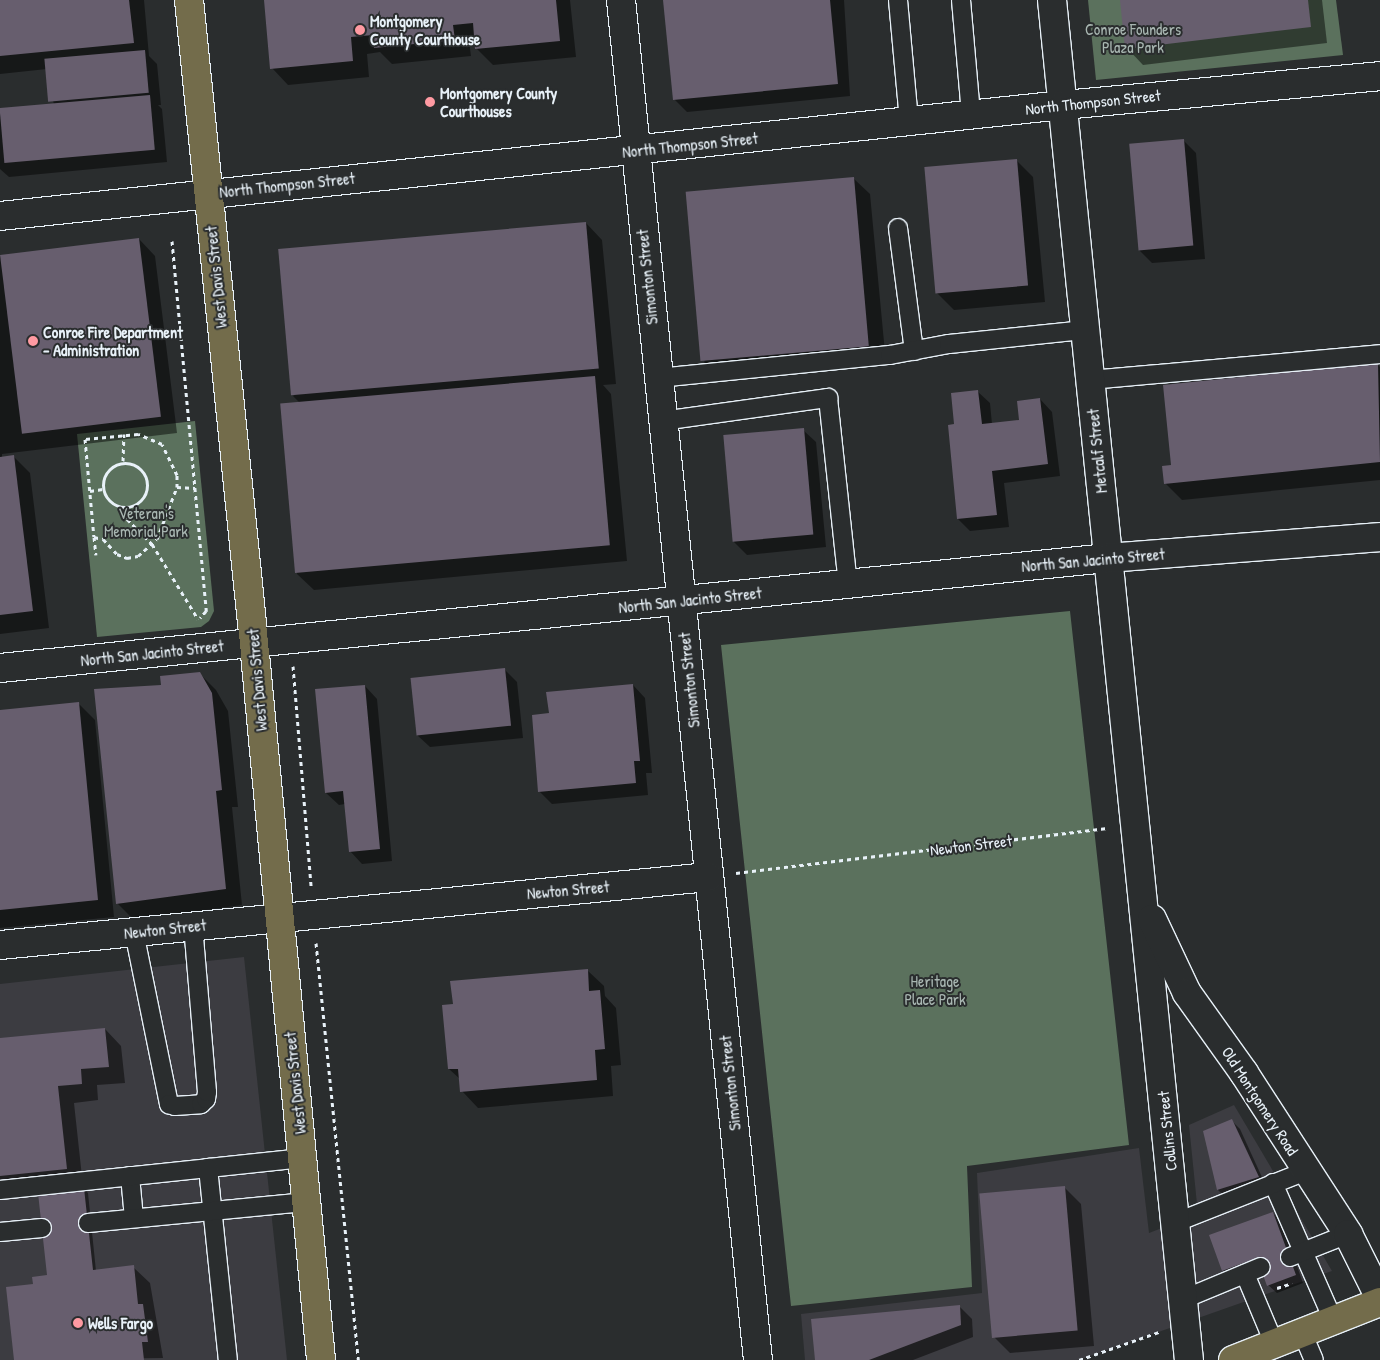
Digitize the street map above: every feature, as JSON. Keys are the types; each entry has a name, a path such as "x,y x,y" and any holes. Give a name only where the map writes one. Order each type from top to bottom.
{"main road":[{"name":"West Davis Street","path":"189,0 207,193 254,643 321,1360"},
{"path":"1233,1360 1380,1302"}],"street":[{"name":"Simonton Street","path":"621,0 680,601 758,1360"},
{"name":"Metcalf Street","path":"1052,0 1144,902"},
{"name":"North Thompson Street","path":"0,216 1063,105 1380,76"},
{"name":"North San Jacinto Street","path":"0,668 1108,558 1380,537"},
{"name":"Newton Street","path":"0,945 709,877"},
{"name":"Old Montgomery Road","path":"1144,902 1187,993 1244,1073 1348,1234 1380,1298"},
{"name":"Collins Street","path":"1144,902 1177,1222 1189,1360"}],"lane":[{"path":"898,0 909,121"},
{"path":"961,0 971,115"},
{"path":"898,228 914,351"},
{"path":"658,378 914,351 1085,330"},
{"path":"1090,380 1380,354"},
{"path":"662,421 828,398 848,584"},
{"path":"134,932 169,1104 175,1106 201,1104 206,1099 207,1092 193,927"},
{"path":"0,1190 303,1158"},
{"path":"208,1168 228,1360"},
{"path":"1177,1222 1306,1171"},
{"path":"130,1176 134,1218"},
{"path":"1273,1183 1296,1254 1333,1320"},
{"path":"88,1223 307,1202"},
{"path":"0,1232 42,1228"},
{"path":"1296,1254 1348,1234"},
{"path":"1184,1299 1253,1271 1274,1343"},
{"path":"1302,1332 1314,1360"}],"path":[{"path":"125,507 131,525 152,544 198,619 202,617 206,611 172,240"},
{"path":"123,461 124,434"},
{"path":"94,537 103,539 117,554 127,558 138,556 152,544 177,487 177,475 162,444 138,434 85,439 94,537 96,555"},
{"path":"123,461 134,463 142,470 146,480 142,501 125,507 109,501 103,489 105,474 123,461"},
{"path":"177,487 195,488"},
{"path":"90,490 103,489"},
{"path":"291,640 314,915 358,1360"},
{"name":"Newton Street","path":"709,877 1135,825"}],"shaded area":[{"path":"244,957 287,1360 0,1360 0,984"},
{"path":"1234,1105 1332,1271 1079,1360 805,1360 801,1314 982,1293 977,1173 1139,1148 1149,1233 1198,1214 1189,1125"}],"green space":[{"name":"Conroe Founders Plaza Park","path":"1088,0 1336,0 1343,55 1096,80"},
{"name":"Veteran's Memorial Park","path":"195,421 214,611 209,621 201,627 97,637 77,434"},
{"name":"Heritage Place Park","path":"1070,611 1129,1145 967,1166 972,1287 791,1306 721,645"}],"building":[{"path":"0,0 129,0 134,43 0,56"},
{"name":"Montgomery County Courthouse","path":"264,0 556,0 560,41 475,49 473,23 453,25 455,40 374,48 373,35 351,37 353,61 270,69"},
{"path":"663,0 830,0 838,84 673,100"},
{"path":"1120,0 1308,0 1311,27 1125,49"},
{"path":"145,50 149,93 48,102 44,59"},
{"path":"150,95 155,150 4,163 0,108"},
{"path":"1184,139 1193,246 1139,250 1129,144"},
{"path":"1017,159 1028,286 935,294 924,167"},
{"path":"854,177 869,346 700,361 686,192"},
{"path":"586,222 599,368 291,395 278,249"},
{"path":"139,238 161,417 22,434 0,255"},
{"path":"1378,363 1380,462 1164,484 1162,466 1171,465 1163,385"},
{"path":"595,376 610,545 295,573 280,404"},
{"path":"978,390 982,424 1019,420 1017,401 1040,398 1048,464 992,471 997,515 957,519 948,425 954,424 951,393"},
{"path":"804,428 813,535 733,542 723,435"},
{"path":"14,455 33,611 0,615 0,457"},
{"path":"505,668 511,726 417,736 411,678"},
{"path":"200,672 212,693 222,790 216,791 226,889 116,904 94,689 161,685 160,676"},
{"path":"633,684 640,761 634,761 636,783 538,792 532,715 549,713 546,692"},
{"path":"365,685 380,849 349,852 343,791 325,793 315,689"},
{"path":"79,702 98,900 0,910 0,710"},
{"path":"588,969 589,991 600,990 605,1049 595,1050 597,1080 460,1092 458,1069 448,1069 442,1005 453,1004 450,981"},
{"path":"105,1028 109,1067 81,1069 82,1084 58,1086 67,1169 0,1176 0,1038"},
{"path":"1232,1119 1259,1177 1217,1190 1203,1131"},
{"path":"1065,1186 1078,1330 992,1338 979,1193"},
{"name":"Wells Fargo","path":"84,1188 93,1270 134,1265 138,1304 143,1304 148,1342 142,1342 144,1360 14,1360 6,1287 33,1284 32,1277 47,1275 38,1193"},
{"path":"1273,1212 1296,1275 1267,1286 1257,1258 1222,1271 1209,1235"},
{"path":"960,1305 961,1325 869,1360 815,1360 811,1319"}],"place":[{"name":"Montgomery County Courthouse","path":"360,30"},
{"name":"Montgomery County Courthouses","path":"430,102"},
{"name":"Conroe Fire Department - Administration","path":"33,341"},
{"name":"Wells Fargo","path":"78,1323"}]}
